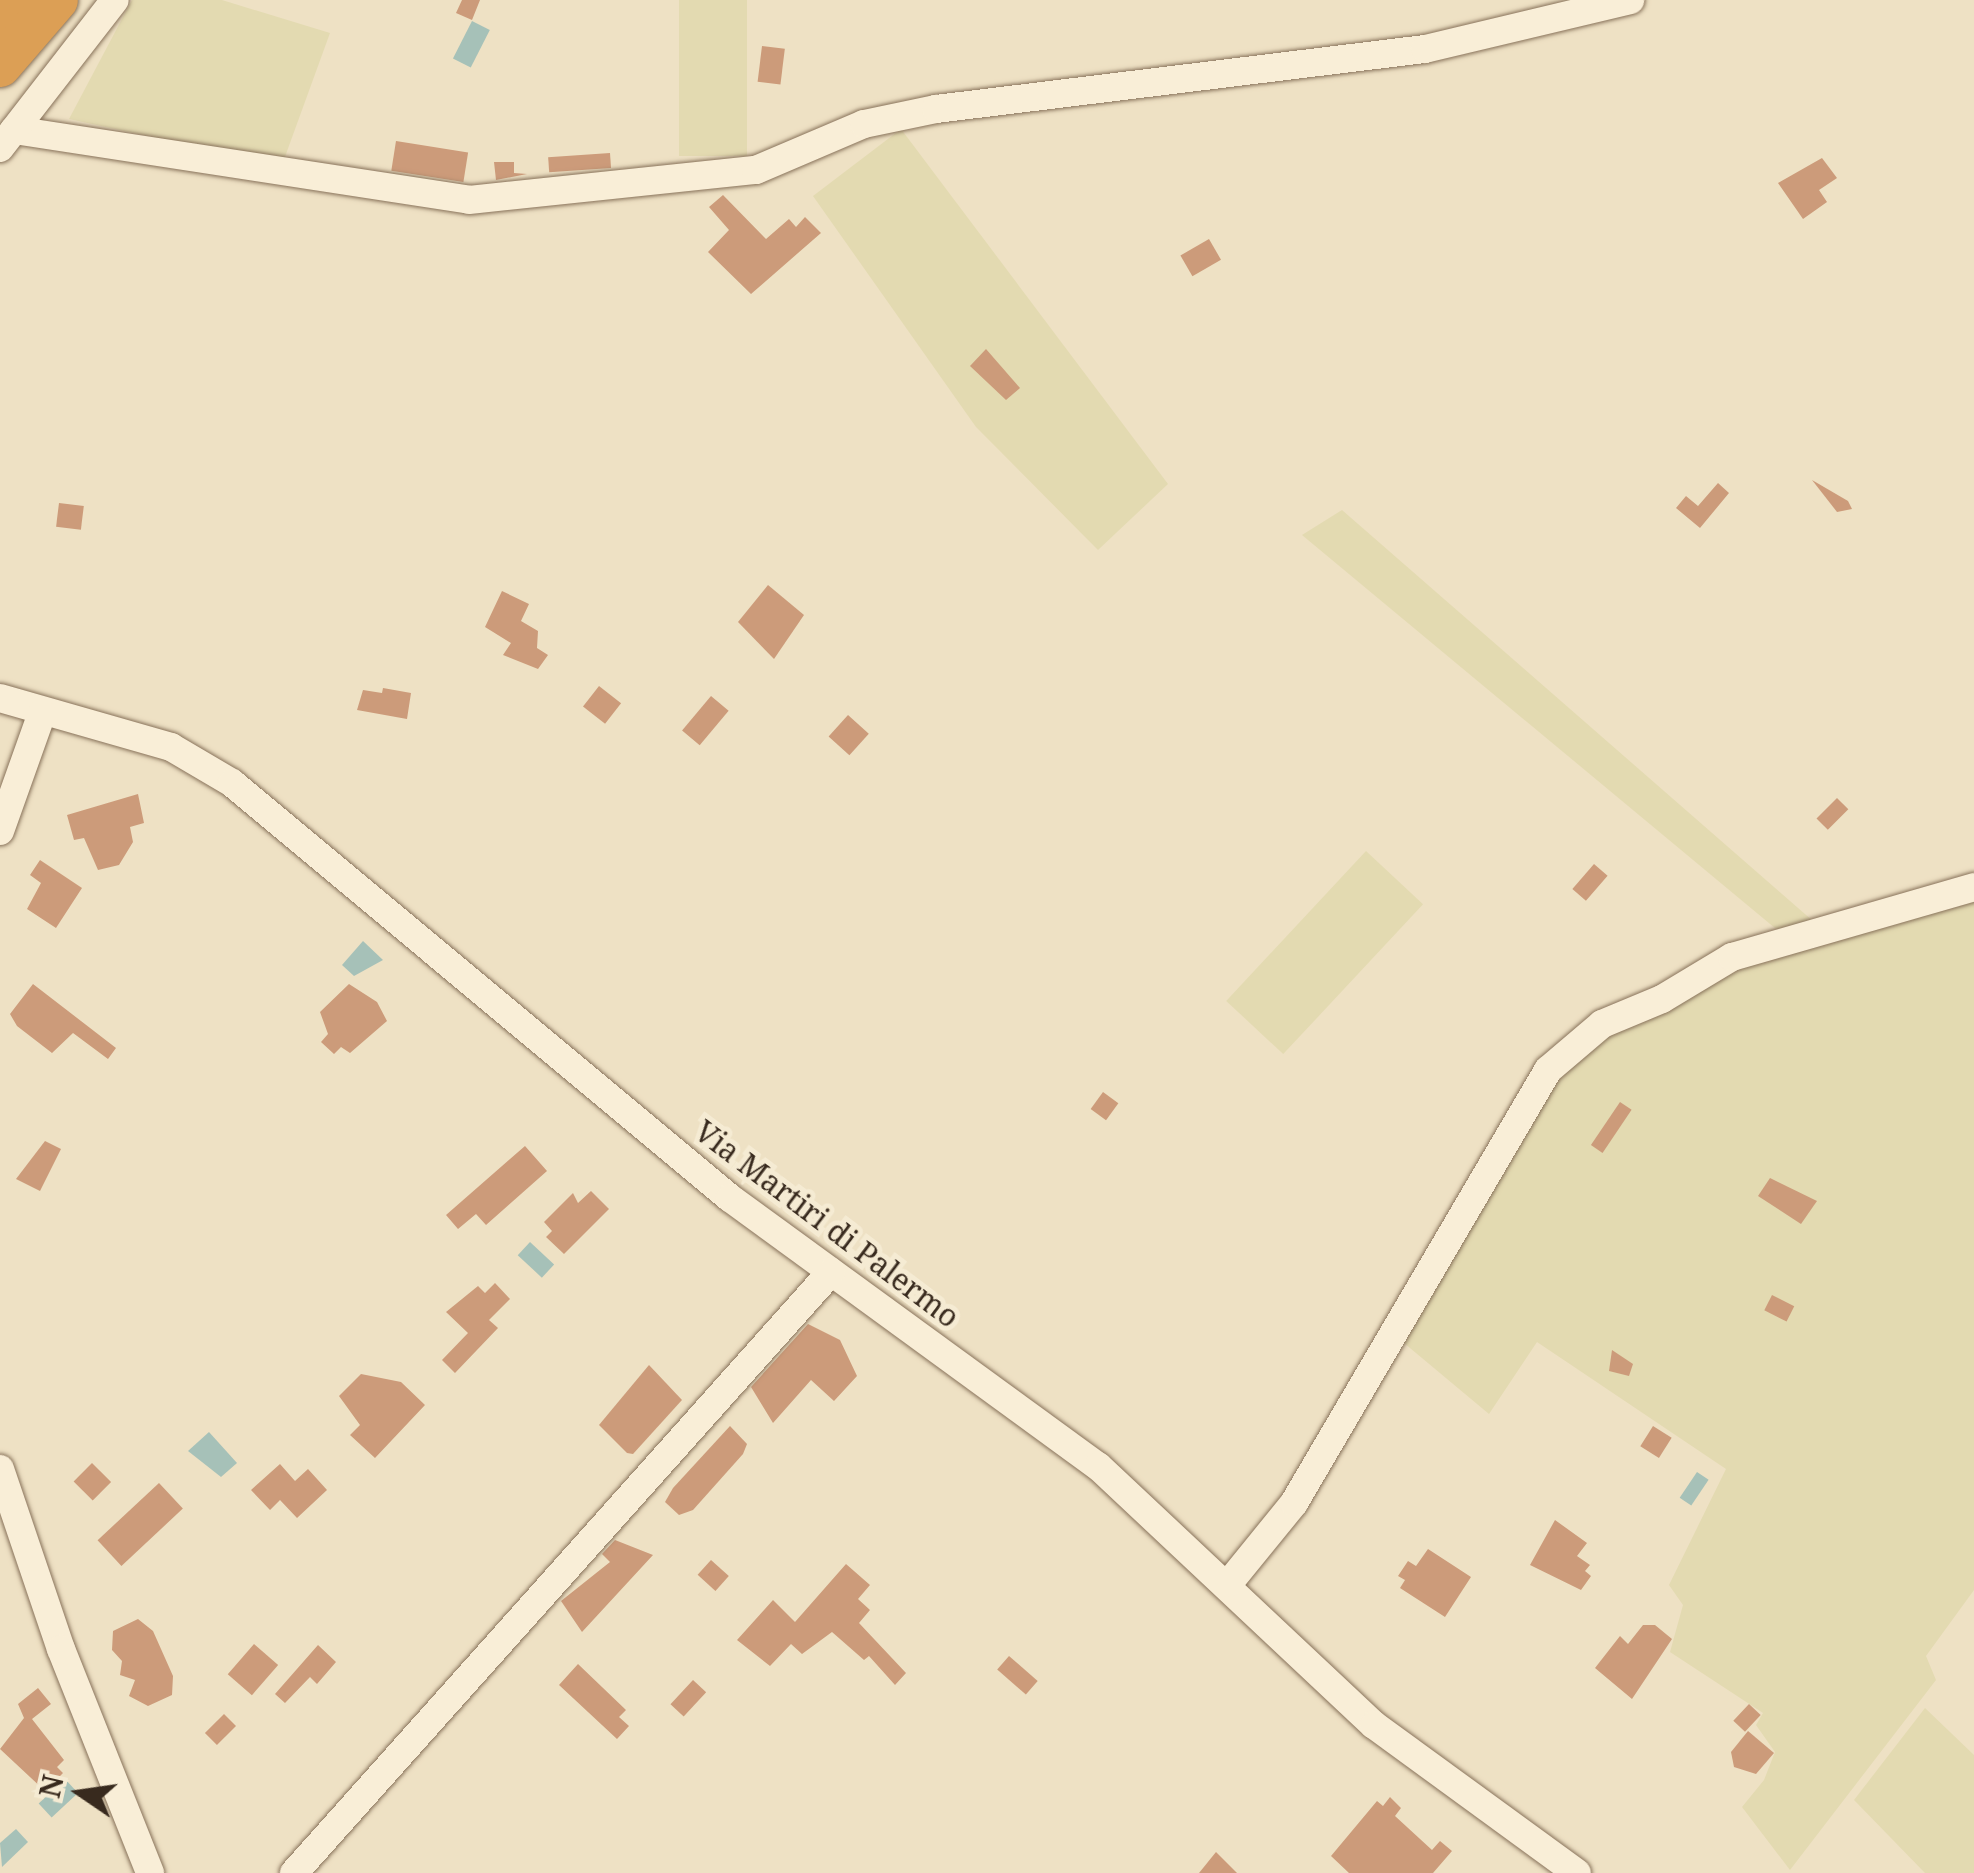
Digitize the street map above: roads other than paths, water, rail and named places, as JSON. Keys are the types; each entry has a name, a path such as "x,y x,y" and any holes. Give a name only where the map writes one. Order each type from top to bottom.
{"highway":[{"path":"0,16 14,0"},
{"path":"0,66 57,0"}],"street":[{"path":"5,136 115,0"},
{"path":"5,136 469,200 756,170 864,124 936,109 1425,49 1630,0"},
{"name":"Via Martiri di Palermo","path":"0,698 42,713 172,746 232,782 730,1198 1098,1466 1229,1584 1374,1725 1577,1873"},
{"path":"0,831 42,713"},
{"path":"1229,1584 1294,1503 1548,1070 1602,1024 1662,999 1732,957 1974,888"},
{"path":"294,1873 832,1272"},
{"path":"0,1469 61,1649 150,1873"}],"water":[{"path":"472,21 490,30 471,68 453,58"},
{"path":"363,941 383,960 354,976 342,965"},
{"path":"530,1242 554,1265 542,1278 518,1255"},
{"path":"209,1432 237,1463 221,1477 188,1451"},
{"path":"1697,1472 1709,1480 1691,1506 1680,1498"},
{"path":"65,1779 78,1793 52,1817 39,1804"},
{"path":"16,1829 28,1842 2,1867 0,1843"}]}
